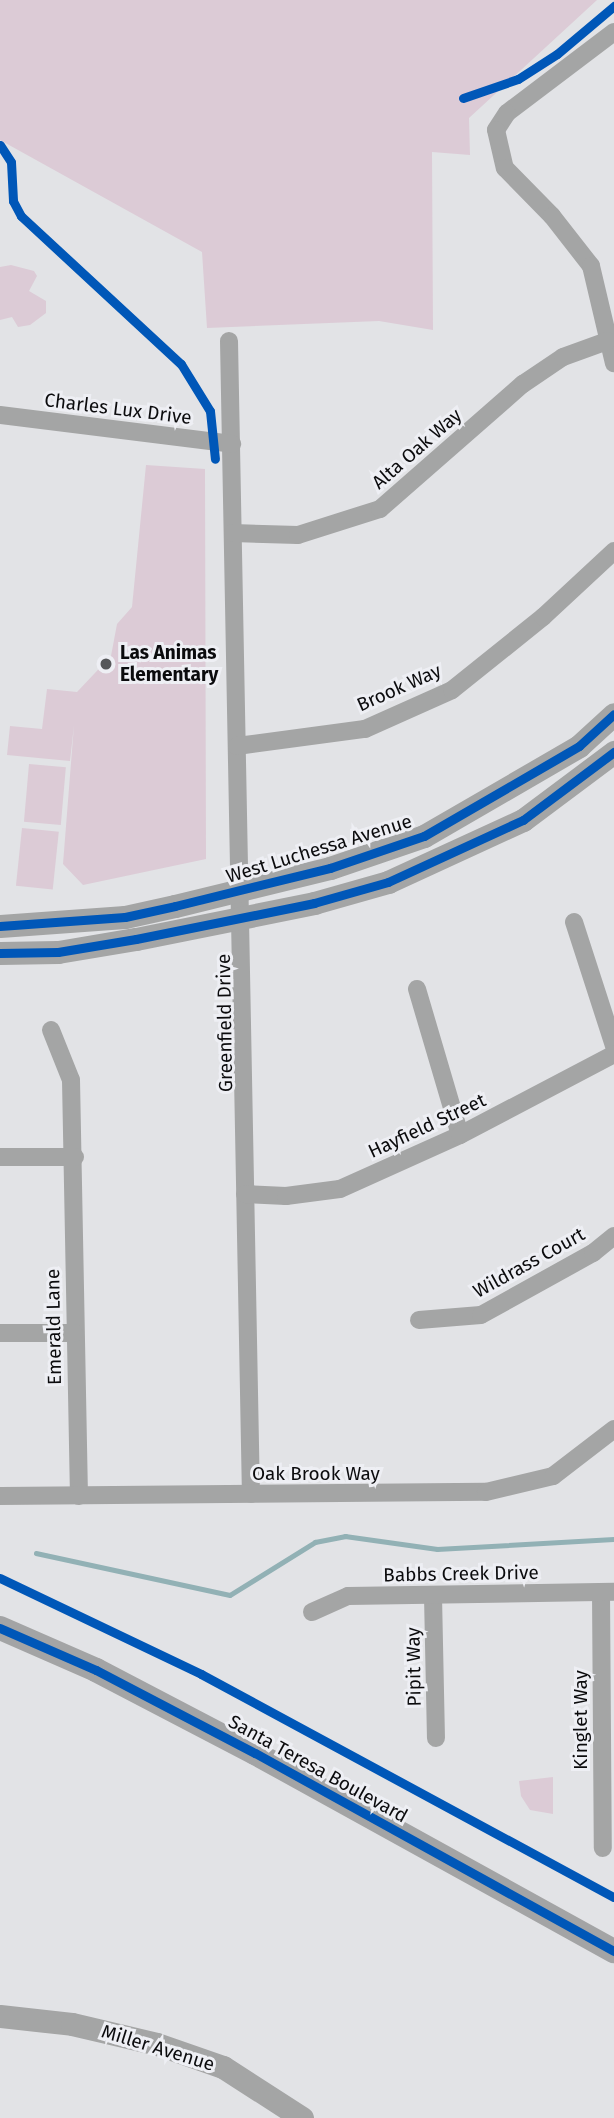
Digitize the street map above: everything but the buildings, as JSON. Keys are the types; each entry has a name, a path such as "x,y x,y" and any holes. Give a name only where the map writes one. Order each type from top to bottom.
{"main road":[{"name":"Santa Teresa Boulevard","path":"0,1629 96,1670 219,1734 614,1951"}],"street":[{"path":"614,32 507,113 496,130 505,168 552,216 591,266 614,363"},
{"name":"Greenfield Drive","path":"229,341 251,1494"},
{"name":"Alta Oak Way","path":"233,533 298,534 380,509 523,384 564,357 607,341"},
{"name":"Charles Lux Drive","path":"0,415 232,444"},
{"name":"Brook Way","path":"237,746 365,729 452,690 543,617 614,551"},
{"name":"West Luchessa Avenue","path":"0,926 125,916 240,892 424,836 579,746 614,714"},
{"path":"0,953 58,951 314,903 439,862 523,820 614,752"},
{"path":"574,922 614,1046"},
{"path":"417,989 460,1135"},
{"name":"Emerald Lane","path":"51,1030 71,1080 75,1157 74,1334 79,1496"},
{"name":"Hayfield Street","path":"245,1194 286,1196 340,1189 460,1135 614,1054"},
{"path":"0,1157 75,1157"},
{"name":"Wildrass Court","path":"419,1320 481,1315 614,1237"},
{"path":"0,1334 74,1334"},
{"name":"Oak Brook Way","path":"0,1496 486,1492 553,1476 614,1429"},
{"name":"Babbs Creek Drive","path":"312,1612 348,1596 608,1592"},
{"name":"Kinglet Way","path":"603,1848 608,1592"},
{"name":"Pipit Way","path":"433,1595 436,1738"},
{"name":"Miller Avenue","path":"0,2016 72,2024 157,2044 223,2067 302,2118"}],"shaded area":[{"path":"0,0 597,0 469,118 470,155 432,152 433,330 379,321 207,328 202,252 0,140"},
{"path":"11,265 34,271 37,276 29,291 46,301 46,313 30,325 18,327 12,317 0,320 0,267"},
{"path":"146,465 205,469 206,859 83,885 63,864 74,725 70,761 7,755 10,726 42,729 47,689 77,692 111,656 117,624 132,607"},
{"path":"29,764 66,767 61,825 24,822"},
{"path":"22,828 59,832 53,890 16,886"},
{"path":"553,1777 553,1814 530,1810 521,1796 519,1781"}],"waterway":[{"path":"36,1553 230,1595 315,1542 345,1536 437,1549 614,1539"}],"cycle path":[{"path":"463,98 518,79 557,54 614,6"},
{"path":"0,145 11,162 13,201 21,216 181,364 210,411 215,459"},
{"path":"0,926 125,917 330,868 424,836 579,746 614,714"},
{"path":"0,953 58,952 136,939 314,903 388,882 523,820 614,752"},
{"path":"0,1578 201,1674 614,1897"},
{"path":"0,1628 96,1670 255,1753 614,1951"}],"place":[{"name":"Las Animas Elementary","path":"106,664"}]}
